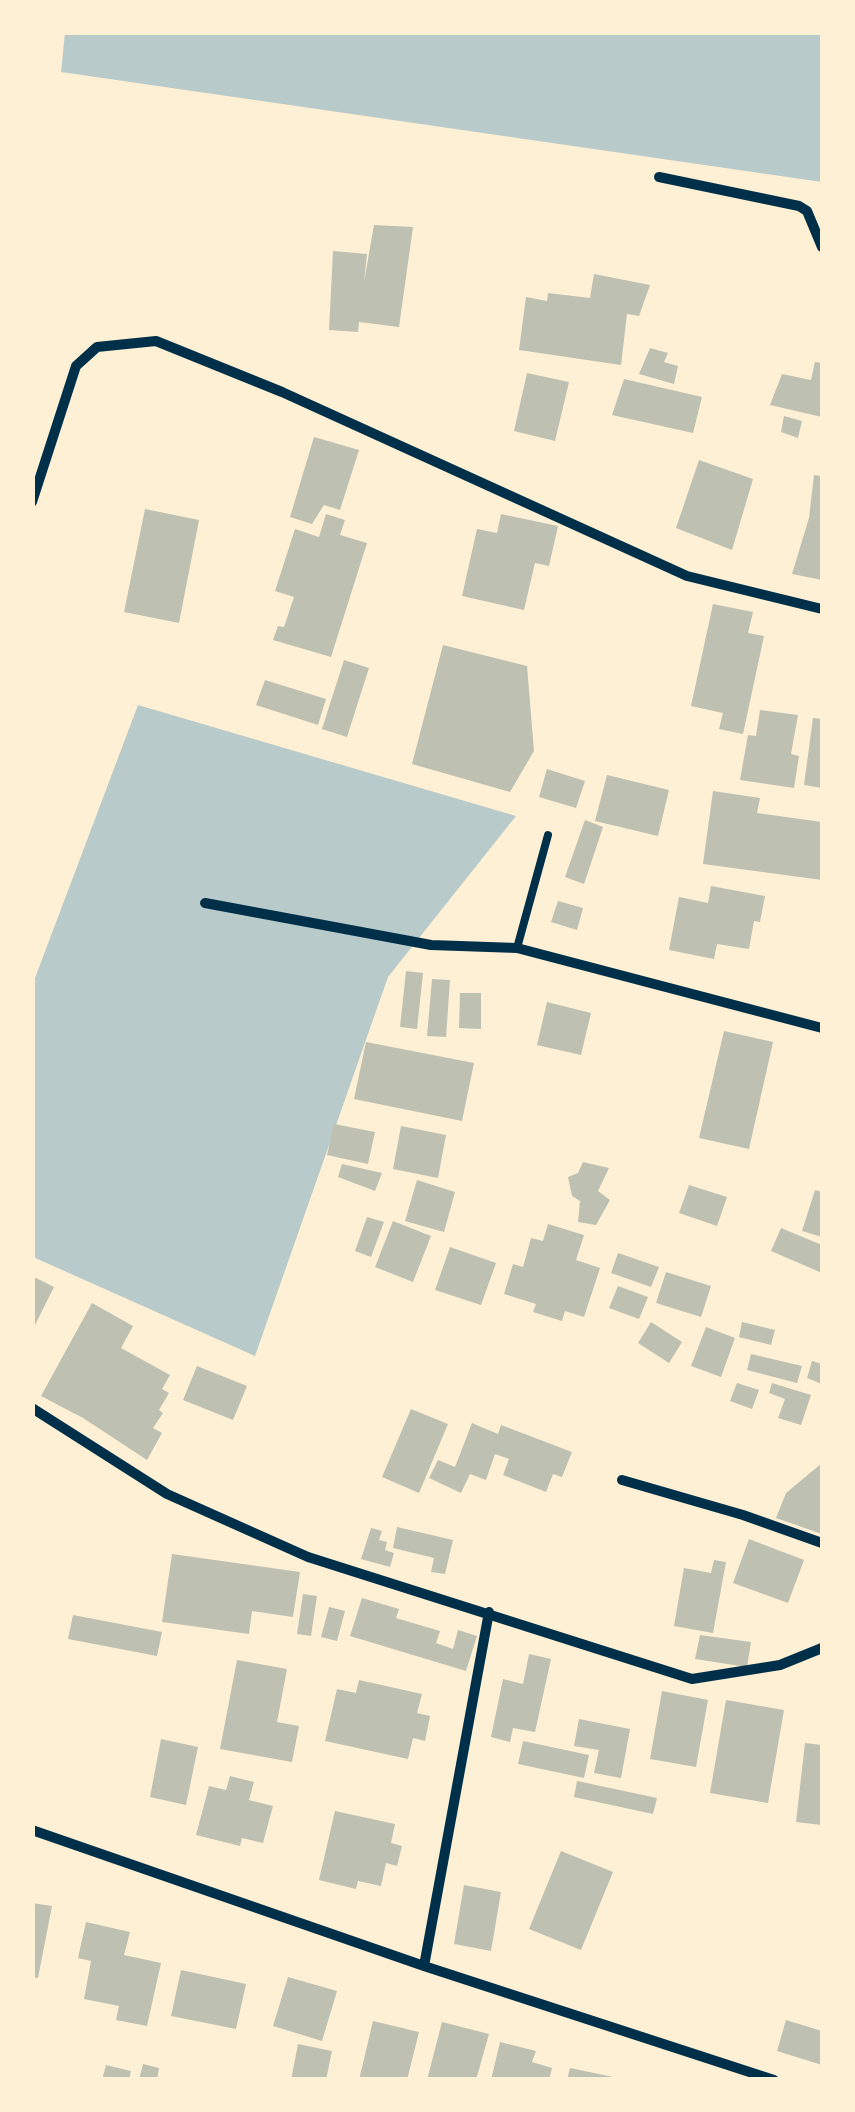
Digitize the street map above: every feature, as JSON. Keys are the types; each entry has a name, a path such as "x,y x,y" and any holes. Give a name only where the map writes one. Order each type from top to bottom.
{"street":[{"path":"659,177 799,206 807,211 822,247"},
{"path":"32,502 81,358 97,347 156,341 282,392 688,576 822,608"},
{"path":"206,904 431,944 517,948 822,1028"},
{"path":"32,1408 167,1494 308,1558 692,1679 780,1665 822,1648"},
{"path":"622,1480 743,1515 822,1544"},
{"path":"424,1966 489,1612"},
{"path":"32,1830 424,1966 774,2080"}],"lane":[{"path":"517,948 548,835"}],"shaded area":[{"path":"65,33 822,33 822,182 61,72"},
{"path":"138,705 516,816 388,977 255,1356 33,1257 32,986"}],"building":[{"path":"374,225 413,227 399,327 359,322 358,332 329,330 333,251 367,254 364,282"},
{"path":"594,274 650,285 639,316 627,314 621,365 519,350 526,297 547,301 548,293 590,298"},
{"path":"650,348 668,353 664,362 678,366 674,384 639,374"},
{"path":"815,362 822,363 822,417 770,405 782,374 811,380"},
{"path":"527,373 569,382 555,441 514,431"},
{"path":"624,379 702,397 693,433 612,415"},
{"path":"784,416 802,421 798,438 781,432"},
{"path":"314,437 359,450 340,510 324,505 312,524 290,517"},
{"path":"699,460 753,479 732,550 676,528"},
{"path":"814,475 822,476 822,580 792,574 809,518"},
{"path":"145,509 199,520 179,623 124,612"},
{"path":"326,514 345,520 340,535 367,543 331,657 273,640 278,626 284,627 294,597 275,591 295,529 319,537"},
{"path":"501,514 558,526 549,566 535,563 524,610 462,596 477,529 497,533"},
{"path":"713,604 753,612 748,633 764,636 743,734 719,729 723,713 691,706"},
{"path":"443,645 527,666 534,751 510,792 412,764"},
{"path":"344,660 369,668 347,737 322,729"},
{"path":"265,680 326,699 318,725 256,705"},
{"path":"760,710 798,715 791,754 799,756 794,788 740,780 748,735 756,736"},
{"path":"813,718 822,719 822,788 804,785"},
{"path":"547,769 585,781 576,808 539,797"},
{"path":"607,775 669,790 658,836 595,821"},
{"path":"713,791 760,798 757,813 822,822 822,880 703,864"},
{"path":"585,820 603,827 584,884 565,877"},
{"path":"711,886 765,896 760,922 754,921 749,949 717,944 714,959 669,950 679,897 708,903"},
{"path":"558,901 583,908 577,930 551,922"},
{"path":"406,971 423,973 417,1029 400,1027"},
{"path":"432,979 450,980 446,1037 427,1036"},
{"path":"460,993 481,993 481,1029 459,1028"},
{"path":"547,1002 591,1013 581,1055 537,1045"},
{"path":"724,1031 773,1042 749,1149 699,1138"},
{"path":"366,1042 474,1063 462,1121 354,1099"},
{"path":"334,1124 375,1132 368,1164 327,1155"},
{"path":"401,1126 446,1135 438,1178 393,1169"},
{"path":"583,1162 609,1168 598,1191 610,1200 596,1225 578,1222 580,1201 572,1196 568,1177 578,1173"},
{"path":"342,1164 382,1173 375,1191 338,1177"},
{"path":"417,1180 455,1192 444,1232 405,1221"},
{"path":"689,1185 727,1197 717,1226 679,1213"},
{"path":"815,1190 822,1192 822,1237 802,1231"},
{"path":"367,1217 384,1222 371,1257 355,1251"},
{"path":"393,1221 431,1236 413,1282 375,1267"},
{"path":"548,1224 584,1235 576,1260 600,1268 584,1317 565,1311 562,1321 533,1312 536,1304 504,1294 513,1264 523,1267 531,1238 543,1241"},
{"path":"781,1228 822,1245 822,1273 771,1251"},
{"path":"450,1247 496,1263 481,1305 435,1290"},
{"path":"618,1253 659,1267 651,1287 611,1273"},
{"path":"666,1272 711,1286 701,1317 656,1303"},
{"path":"32,1276 54,1287 32,1331"},
{"path":"618,1286 648,1297 639,1319 609,1308"},
{"path":"92,1303 133,1326 121,1348 170,1375 162,1389 169,1393 159,1410 163,1413 153,1428 162,1433 147,1460 41,1396"},
{"path":"651,1322 682,1342 669,1363 638,1343"},
{"path":"742,1322 775,1330 771,1345 739,1337"},
{"path":"706,1327 735,1338 721,1377 691,1366"},
{"path":"751,1354 802,1366 797,1383 747,1370"},
{"path":"812,1361 822,1364 822,1384 807,1378"},
{"path":"197,1366 247,1386 233,1420 183,1400"},
{"path":"737,1383 759,1390 752,1409 730,1401"},
{"path":"772,1383 811,1395 801,1425 778,1418 785,1399 769,1393"},
{"path":"411,1409 448,1424 419,1493 382,1477"},
{"path":"472,1423 498,1434 501,1425 572,1452 562,1477 553,1474 546,1492 503,1475 509,1459 495,1454 486,1480 470,1474 461,1493 429,1478 438,1460 455,1467"},
{"path":"822,1463 822,1534 776,1518 786,1493"},
{"path":"397,1527 453,1540 445,1574 431,1572 434,1558 393,1548"},
{"path":"371,1528 382,1531 379,1540 387,1542 385,1550 394,1553 390,1567 361,1559"},
{"path":"749,1539 804,1560 788,1603 733,1583"},
{"path":"172,1554 300,1572 293,1617 252,1611 249,1634 162,1622"},
{"path":"714,1560 726,1562 713,1633 674,1626 684,1568 711,1573"},
{"path":"303,1594 317,1596 311,1636 297,1634"},
{"path":"362,1598 399,1609 396,1618 440,1631 436,1643 453,1649 458,1630 477,1636 466,1671 350,1636"},
{"path":"329,1607 345,1611 337,1641 321,1637"},
{"path":"73,1615 162,1632 157,1656 68,1639"},
{"path":"700,1635 751,1642 747,1667 695,1659"},
{"path":"529,1654 551,1659 535,1732 513,1728 510,1742 491,1737 503,1679 523,1684"},
{"path":"237,1660 287,1669 277,1722 299,1726 292,1762 220,1749"},
{"path":"359,1680 422,1694 417,1713 430,1716 425,1741 413,1738 408,1759 325,1741 337,1689 356,1693"},
{"path":"662,1691 708,1700 696,1767 650,1759"},
{"path":"726,1700 784,1710 768,1803 710,1793"},
{"path":"579,1719 630,1729 621,1778 594,1773 599,1750 574,1746"},
{"path":"161,1739 198,1747 186,1805 150,1797"},
{"path":"523,1741 589,1755 584,1778 518,1764"},
{"path":"805,1743 822,1745 822,1825 796,1822"},
{"path":"230,1776 254,1782 249,1800 273,1806 263,1843 242,1838 240,1846 196,1835 209,1786 226,1790"},
{"path":"577,1781 657,1798 653,1814 574,1797"},
{"path":"335,1811 395,1824 391,1843 402,1846 397,1866 386,1863 381,1886 358,1881 356,1889 319,1880"},
{"path":"561,1851 613,1872 581,1950 529,1929"},
{"path":"464,1885 501,1892 491,1951 454,1944"},
{"path":"32,1903 52,1906 38,1978 32,1977"},
{"path":"86,1922 130,1932 124,1955 161,1963 147,2026 116,2020 119,2006 84,1999 91,1961 78,1958"},
{"path":"181,1970 246,1984 236,2029 171,2016"},
{"path":"288,1977 337,1991 322,2041 273,2026"},
{"path":"786,2020 822,2031 822,2065 777,2051"},
{"path":"373,2021 419,2032 407,2080 359,2080"},
{"path":"442,2022 489,2034 476,2080 427,2080"},
{"path":"500,2042 536,2051 532,2062 552,2068 549,2080 491,2080"},
{"path":"298,2044 332,2051 326,2080 291,2080"},
{"path":"143,2064 159,2068 157,2080 139,2080"},
{"path":"106,2065 131,2071 129,2080 102,2080"},
{"path":"570,2068 618,2078 618,2080 567,2080"}]}
